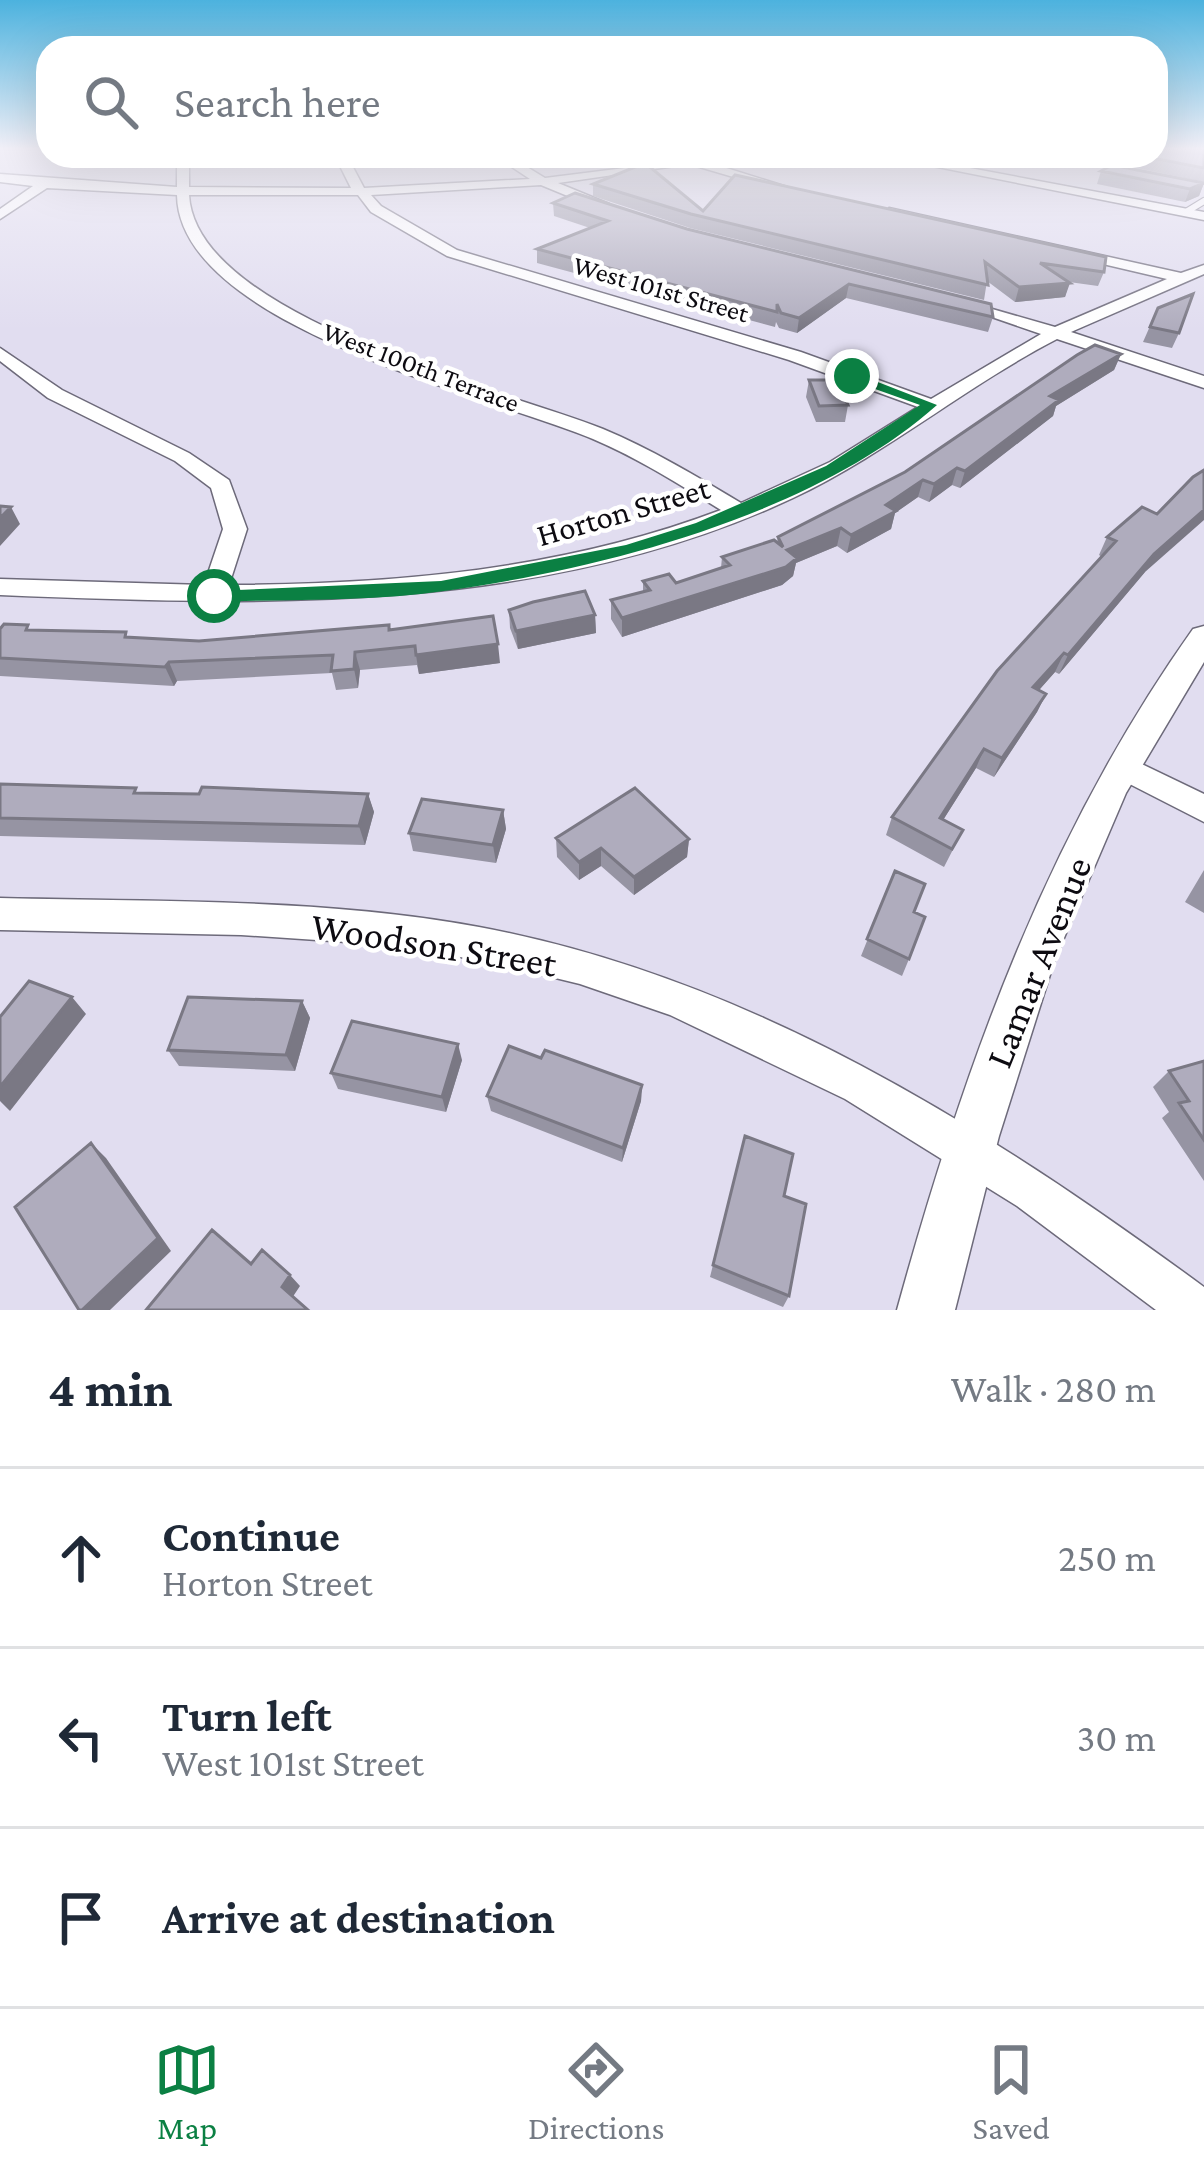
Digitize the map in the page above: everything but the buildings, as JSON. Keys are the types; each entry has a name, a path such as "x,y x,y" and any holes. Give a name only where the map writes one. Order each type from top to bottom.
{"street":[{"name":"West 100th Terrace","path":"182,208 195,242 256,296 350,343 603,436 740,512"},
{"name":"West 101st Street","path":"378,208 394,222 466,258 777,350 930,405"},
{"path":"609,208 626,215"},
{"path":"1165,208 1204,216"},
{"path":"886,209 1193,273"},
{"name":"Horton Street","path":"0,587 214,596 347,594 463,583 629,549 740,512 832,469 930,405 1060,331 1193,273"},
{"path":"942,296 1204,382"},
{"path":"0,353 55,394 193,463 221,485 235,529 214,596"},
{"name":"Lamar Avenue","path":"926,1310 992,1073 1061,896 1123,766 1204,638"},
{"path":"1123,766 1204,809"},
{"name":"Woodson Street","path":"0,914 281,920 484,944 601,974 724,1020 855,1081 1084,1224 1195,1310"}],"lane":[{"path":"1186,212 1192,208"}],"route":[{"path":"214,596 266,598 441,586 629,549 702,526 784,494 832,469 930,405 852,376"}]}
